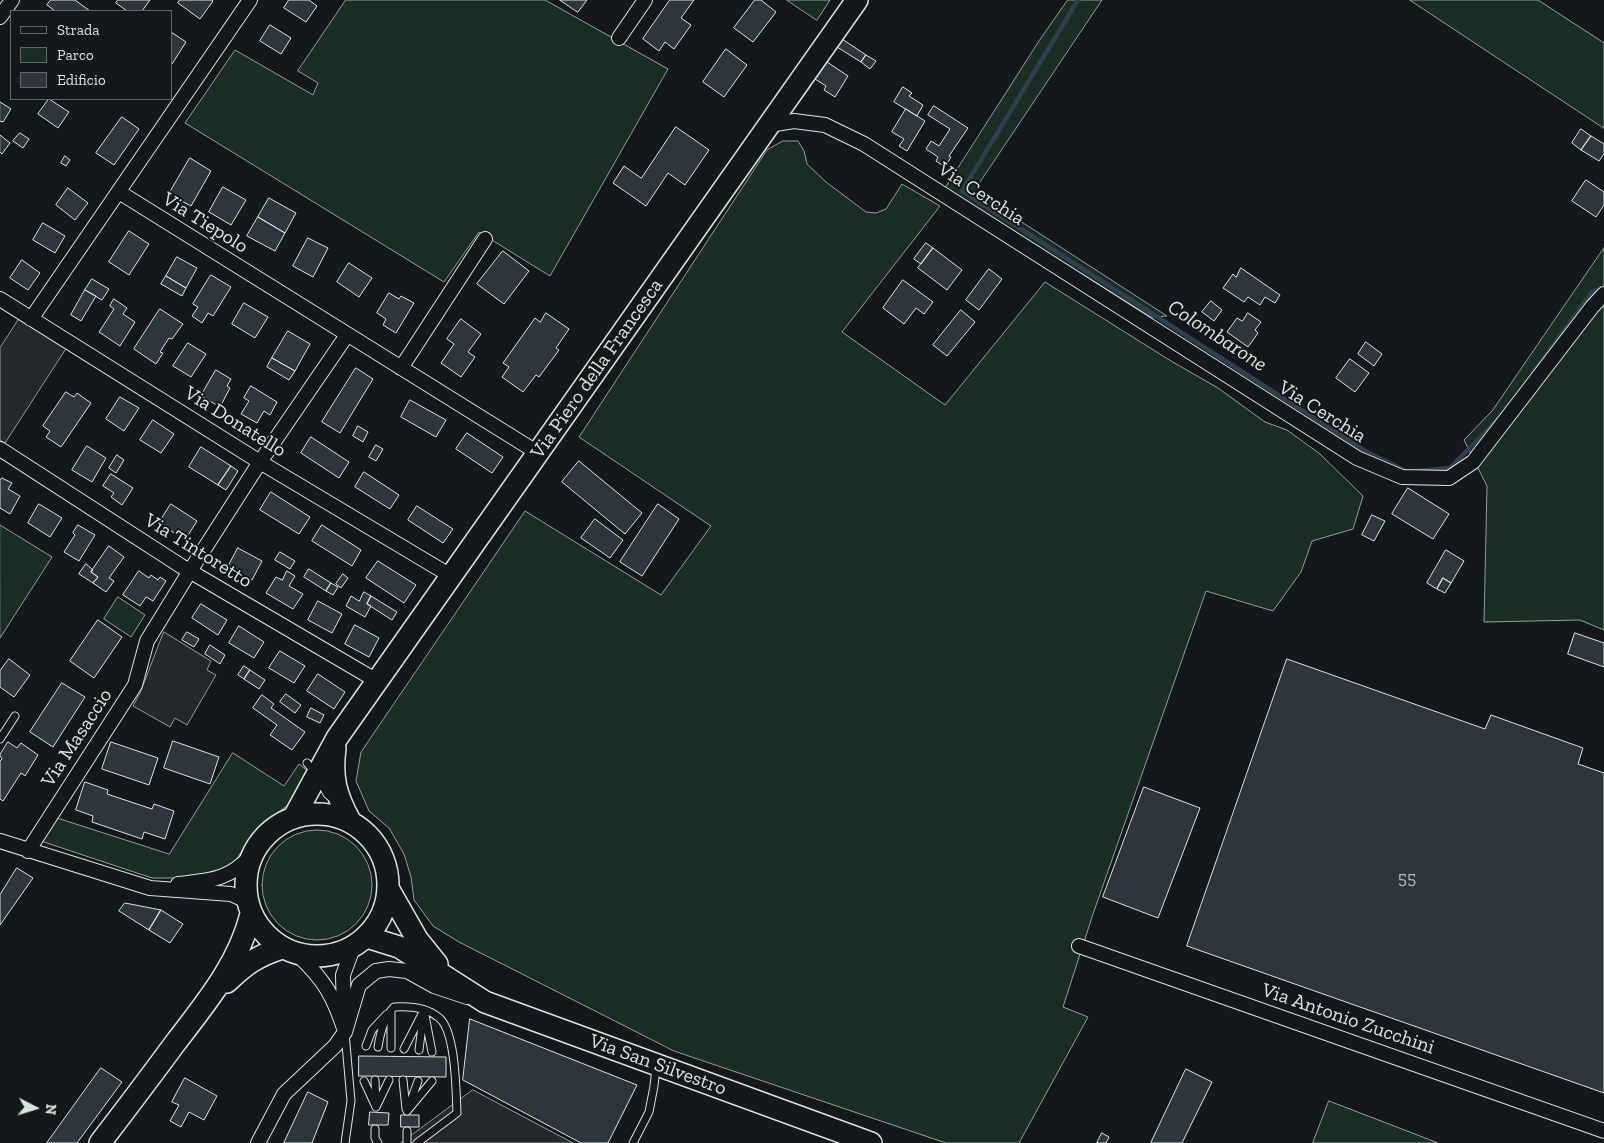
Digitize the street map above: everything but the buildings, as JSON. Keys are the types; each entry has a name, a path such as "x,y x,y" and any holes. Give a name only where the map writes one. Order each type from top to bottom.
{"main road":[{"name":"Via Piero della Francesca","path":"294,817 312,769 337,738 857,0"},
{"name":"Via Piero della Francesca","path":"337,738 333,765 336,789 340,802 350,821"},
{"path":"207,1001 242,968 261,955 290,951 316,957 336,955 360,942 379,921 385,908 389,890 388,871 378,848 362,829 350,821 340,817 317,813 294,817 272,829 256,846 247,869 245,890 250,910 260,928 290,951"},
{"name":"Via San Silvestro","path":"389,890 417,939 450,979"},
{"path":"100,1143 207,1001 235,958 246,934 250,910"},
{"name":"Via San Silvestro","path":"360,942 399,946 485,1002 871,1143"}],"street":[{"path":"0,17 12,0"},
{"path":"31,319 250,0"},
{"path":"619,38 645,0"},
{"name":"Via Cerchia","path":"769,125 794,121 825,125 864,144 1356,458 1402,477 1449,478 1473,462 1604,294"},
{"name":"Via Tiepolo","path":"119,192 538,453"},
{"path":"401,368 485,239"},
{"name":"Via Donatello","path":"0,299 260,462 451,576"},
{"name":"Via Masaccio","path":"28,851 135,685 147,641 190,571 260,462 347,335"},
{"name":"Via Tintoretto","path":"0,449 190,571 377,681"},
{"path":"0,841 150,888 231,894 242,899 250,910"},
{"path":"150,888 226,876 240,868 252,855"},
{"path":"345,1032 343,975 360,942"},
{"name":"Via Antonio Zucchini","path":"1079,946 1604,1131"},
{"path":"290,951 318,975 332,995 345,1032"},
{"path":"258,1143 284,1094 335,1046 345,1032 359,985 376,971 389,969 407,971 434,986 485,1002"}],"lane":[{"path":"0,739 15,716"},
{"path":"312,769 327,794 340,802"},
{"path":"366,1046 372,1030 394,1007 408,1006 424,1010 439,1017 449,1036 453,1055 457,1114 417,1143"},
{"path":"404,1049 424,1010"},
{"path":"419,1050 424,1010"},
{"path":"424,1010 432,1052"},
{"path":"378,1048 381,1032 391,1011"},
{"path":"391,1011 391,1048"},
{"path":"345,1032 350,1086 345,1143"},
{"path":"634,1143 649,1112 656,1064"},
{"path":"375,1080 376,1108"},
{"path":"376,1108 389,1080"},
{"path":"403,1080 407,1112"},
{"path":"364,1081 376,1108"},
{"path":"407,1112 418,1081"},
{"path":"407,1112 432,1081"},
{"path":"348,1123 351,1143"},
{"path":"375,1129 375,1138 378,1143"},
{"path":"407,1131 407,1143"}],"green space":[{"path":"346,0 545,0 668,69 550,276 479,232 444,282 185,123 235,50 313,95 318,83 298,71"},
{"path":"787,0 830,0 817,20"},
{"path":"1068,0 1102,0 978,185 980,195 1167,316 1151,317 945,188 1039,41"},
{"path":"1410,0 1538,0 1604,43 1604,128"},
{"path":"783,141 798,141 804,151 807,164 826,182 866,212 876,213 886,209 902,184 940,206 842,332 945,405 1045,282 1171,361 1218,388 1265,422 1287,430 1320,454 1363,496 1353,529 1312,541 1301,572 1273,611 1206,591 1093,914 1063,1007 1088,1017 1019,1143 946,1143 674,1051 459,942 433,926 414,900 411,877 404,854 389,828 369,811 356,781 361,752 525,511 661,595 711,526 579,437 767,150"},
{"path":"1604,248 1604,630 1580,620 1484,622 1487,486 1464,440 1492,411"},
{"path":"0,525 52,557 0,638"},
{"path":"118,597 145,615 131,637 104,619"},
{"path":"233,753 284,786 299,764 309,772 292,802 257,828 234,863 223,870 185,878 152,878 41,841 57,818 169,854"},
{"path":"317,830 338,834 356,846 368,864 372,885 368,906 356,924 338,936 317,940 296,936 278,924 266,906 262,885 266,864 278,846 296,834"},
{"path":"1329,1101 1433,1141 1438,1143 1313,1143"}],"shaded area":[{"path":"21,316 67,347 5,443 0,440 0,348"},
{"path":"164,632 211,661 207,670 216,675 187,725 175,718 170,727 133,706"},
{"path":"473,1090 573,1143 401,1143"}],"waterway":[{"name":"Colombarone","path":"1078,0 962,191 1365,451 1408,472"},
{"name":"Colombarone","path":"1532,374 1592,292 1602,288"},
{"name":"Colombarone","path":"1418,471 1450,468 1499,418"}]}
